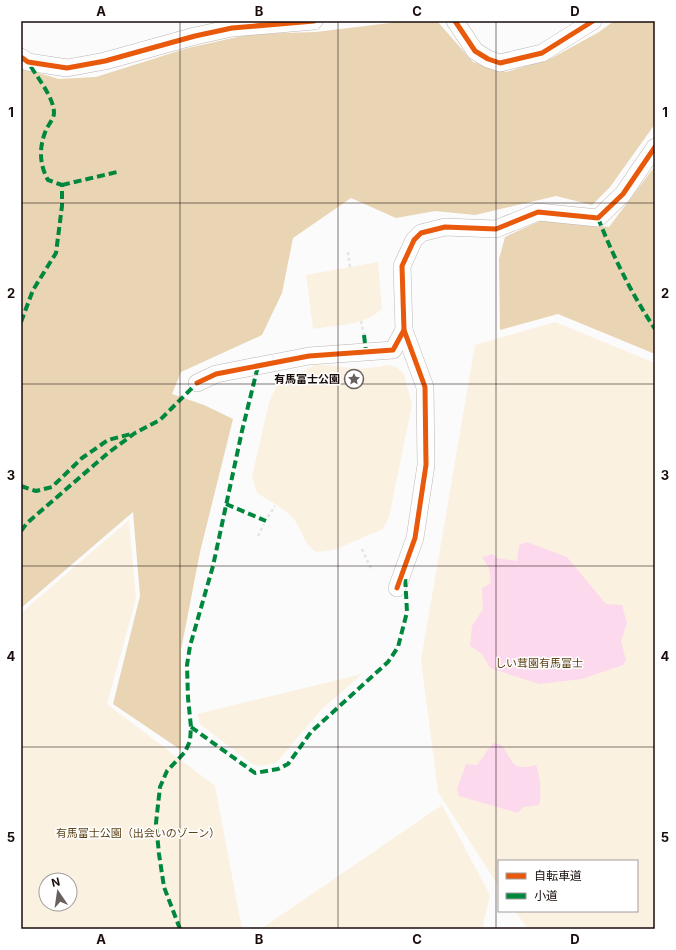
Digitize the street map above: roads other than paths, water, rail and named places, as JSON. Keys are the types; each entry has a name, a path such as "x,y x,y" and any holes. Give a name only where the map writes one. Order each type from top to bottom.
{"street":[{"path":"21,57 28,62 67,68 105,61 195,36 232,28 314,21"},
{"path":"455,21 475,50 488,59 500,63 542,53 593,21"},
{"path":"397,588 415,538 426,465 425,387 404,330 402,266 414,240 421,233 445,228 496,229 538,212 598,218 623,194 655,147"},
{"path":"197,383 216,374 309,356 393,350 404,330"}],"place":[{"name":"有馬富士公園","path":"354,379"}],"park label":[{"name":"しい茸園有馬富士","path":"539,663"},
{"name":"有馬富士公園（出会いのゾーン）","path":"138,833"}]}
